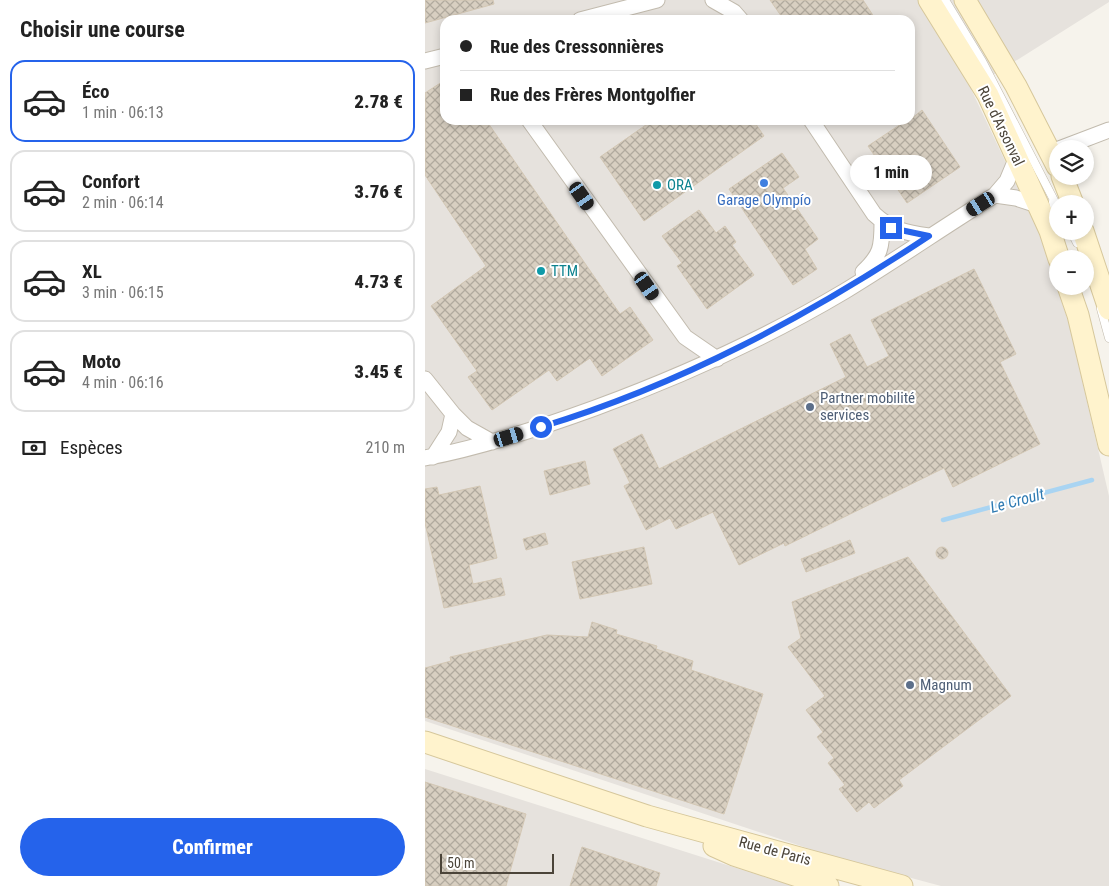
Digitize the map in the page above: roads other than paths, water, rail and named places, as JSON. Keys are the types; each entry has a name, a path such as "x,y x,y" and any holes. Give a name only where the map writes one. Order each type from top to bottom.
{"main road":[{"name":"Rue d'Arsonval","path":"929,0 987,95 1017,157 1049,202"},
{"name":"Rue d'Arsonval","path":"965,0 1049,141"},
{"path":"1086,240 1109,309"},
{"path":"1071,295 1078,314 1109,445"},
{"name":"Rue de Paris","path":"425,742 647,816 902,886"},
{"name":"Rue de Paris","path":"647,816 734,855 828,886"}],"street":[{"path":"599,15 657,0"},
{"path":"713,0 737,15"},
{"path":"425,61 440,57"},
{"path":"533,125 685,337 717,359"},
{"path":"814,125 882,223 906,233 929,236"},
{"path":"1087,140 1109,130"},
{"path":"429,457 492,442 610,402 663,383 717,359 845,291 995,195 1007,181 1017,157"},
{"path":"995,195 1049,202"},
{"path":"845,291 873,263 881,250 882,223"},
{"path":"425,379 453,414 467,428 492,442"},
{"path":"429,457 449,432 453,414"}],"lane":[{"path":"945,0 982,61 1049,202"},
{"path":"1094,289 1109,338"},
{"path":"1079,295 1109,408"}],"waterway":[{"name":"Le Croult","path":"943,520 1092,480"}],"place":[{"name":"Garage Olympío","path":"764,183"},
{"name":"ORA","path":"657,185"},
{"name":"TTM","path":"541,271"},
{"name":"Partner mobilité services","path":"810,407"},
{"name":"Magnum","path":"910,685"}]}
